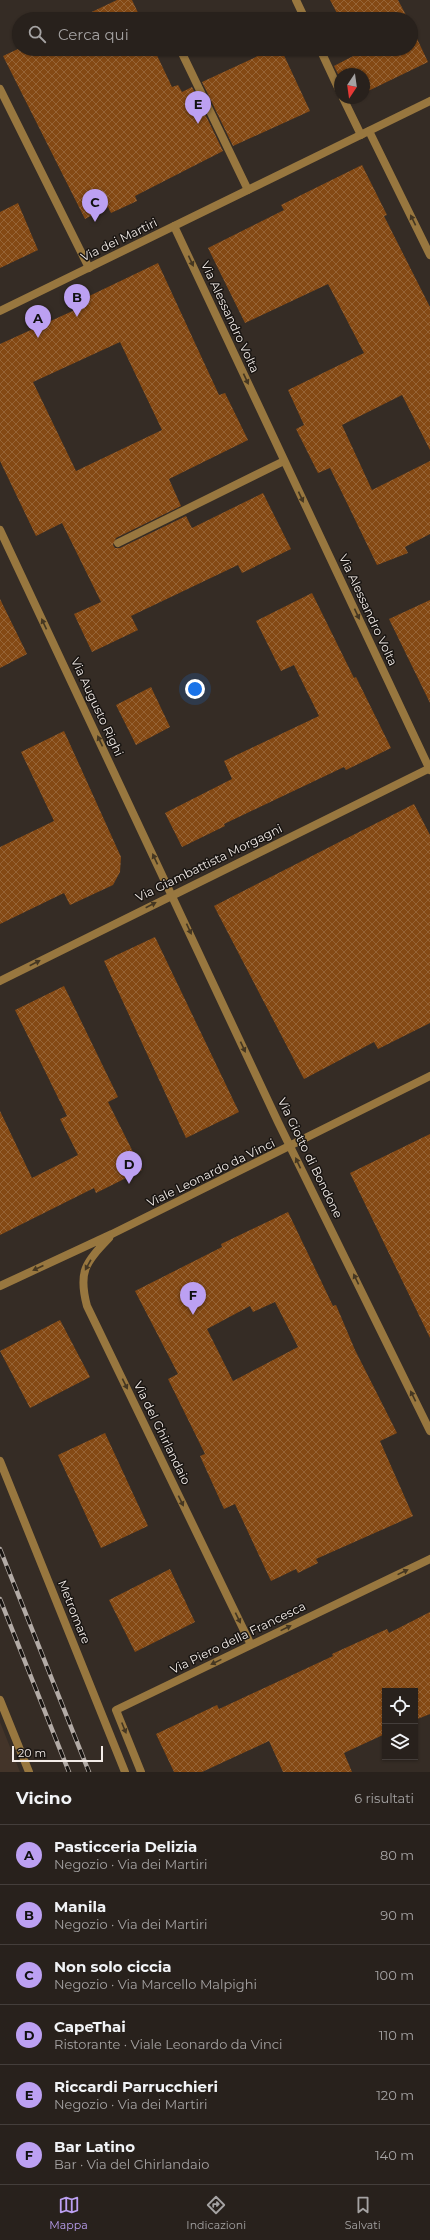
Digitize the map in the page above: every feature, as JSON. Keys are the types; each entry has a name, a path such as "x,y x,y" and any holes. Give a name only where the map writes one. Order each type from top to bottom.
{"street":[{"path":"296,0 302,12"},
{"path":"183,56 248,190"},
{"path":"323,56 334,79"},
{"path":"0,89 89,268"},
{"name":"Via dei Martiri","path":"0,311 430,101"},
{"path":"346,104 360,135"},
{"path":"369,131 430,255"},
{"name":"Via Alessandro Volta","path":"174,226 430,769"},
{"path":"118,543 284,461"},
{"name":"Via Augusto Righi","path":"0,530 172,894"},
{"name":"Via Giambattista Morgagni","path":"0,981 172,894 430,769"},
{"name":"Via Giotto di Bondone","path":"172,894 291,1147 430,1431"},
{"name":"Viale Leonardo da Vinci","path":"0,1286 112,1234 291,1147 430,1076"},
{"name":"Via del Ghirlandaio","path":"112,1234 94,1253 85,1269 82,1286 87,1306 251,1645"},
{"name":"Metromare","path":"0,1461 125,1772"},
{"name":"Via Piero della Francesca","path":"142,1772 116,1710 430,1559"},
{"path":"0,1700 29,1772"}],"shaded area":[{"path":"0,1722 20,1772 0,1772"}],"building":[{"path":"117,0 132,0 138,12 92,12"},
{"path":"330,0 398,0 404,12 336,12"},
{"path":"418,41 428,62 370,90 370,68 335,68 334,66 353,56 418,56"},
{"path":"12,52 12,56 157,56 172,87 178,85 182,92 192,87 223,151 135,196 137,201 111,213 108,207 85,219 3,56"},
{"path":"258,56 284,56 310,111 233,146 202,82"},
{"path":"362,165 387,215 384,216 430,307 430,450 402,395 342,425 372,490 430,461 430,534 405,547 408,553 377,565 330,468 318,473 296,429 304,425 288,390 364,353 328,284 245,323 208,248 284,210 281,205"},
{"path":"18,203 38,250 0,268 0,212"},
{"path":"158,263 219,395 225,393 248,440 169,479 181,506 116,538 113,545 115,548 120,548 186,516 192,528 263,493 291,549 242,573 238,565 131,616 138,630 92,652 74,614 101,602 62,523 36,536 0,461 0,344 88,304 85,298","holes":["120,342 162,430 76,471 33,382"]},
{"path":"312,593 391,748 346,770 344,767 224,824 225,826 182,847 165,813 232,779 224,761 319,716 294,665 281,671 256,621"},
{"path":"0,599 27,654 0,668"},
{"path":"430,600 430,703 389,619"},
{"path":"151,687 170,727 136,745 116,705"},
{"path":"64,731 121,857 120,872 113,885 70,905 64,893 0,924 0,847 54,821 21,752"},
{"path":"414,804 430,835 430,1023 378,1049 374,1042 304,1079 214,906"},
{"path":"155,937 239,1112 186,1138 104,961"},
{"path":"64,986 118,1097 108,1102 142,1170 96,1193 94,1188 0,1235 0,1111 32,1178 78,1155 60,1119 67,1116 15,1010"},
{"path":"430,1134 430,1338 350,1173"},
{"path":"288,1212 333,1306 336,1305 355,1350 397,1433 380,1441 413,1516 316,1559 318,1563 298,1573 296,1569 271,1581 235,1504 224,1509 200,1456 205,1454 168,1379 178,1374 135,1291 222,1247 221,1244","holes":["275,1302 298,1347 233,1381 207,1329 250,1306 253,1312"]},
{"path":"60,1320 90,1377 30,1408 0,1351"},
{"path":"105,1433 148,1526 101,1548 58,1455"},
{"path":"170,1569 195,1622 135,1652 109,1600"},
{"path":"430,1612 430,1714 418,1719 418,1688 382,1688 382,1735 344,1753 352,1772 283,1772 269,1741 202,1772 174,1772 156,1734 217,1705 219,1709 387,1629 389,1633"}],"railway":[{"path":"0,1549 89,1772"},
{"path":"0,1599 69,1772"}],"place":[{"name":"Riccardi Parrucchieri","path":"198,124"},
{"name":"Non solo ciccia","path":"95,222"},
{"name":"Manila","path":"77,317"},
{"name":"Pasticceria Delizia","path":"38,338"},
{"name":"CapeThai","path":"129,1184"},
{"name":"Bar Latino","path":"193,1315"}]}
